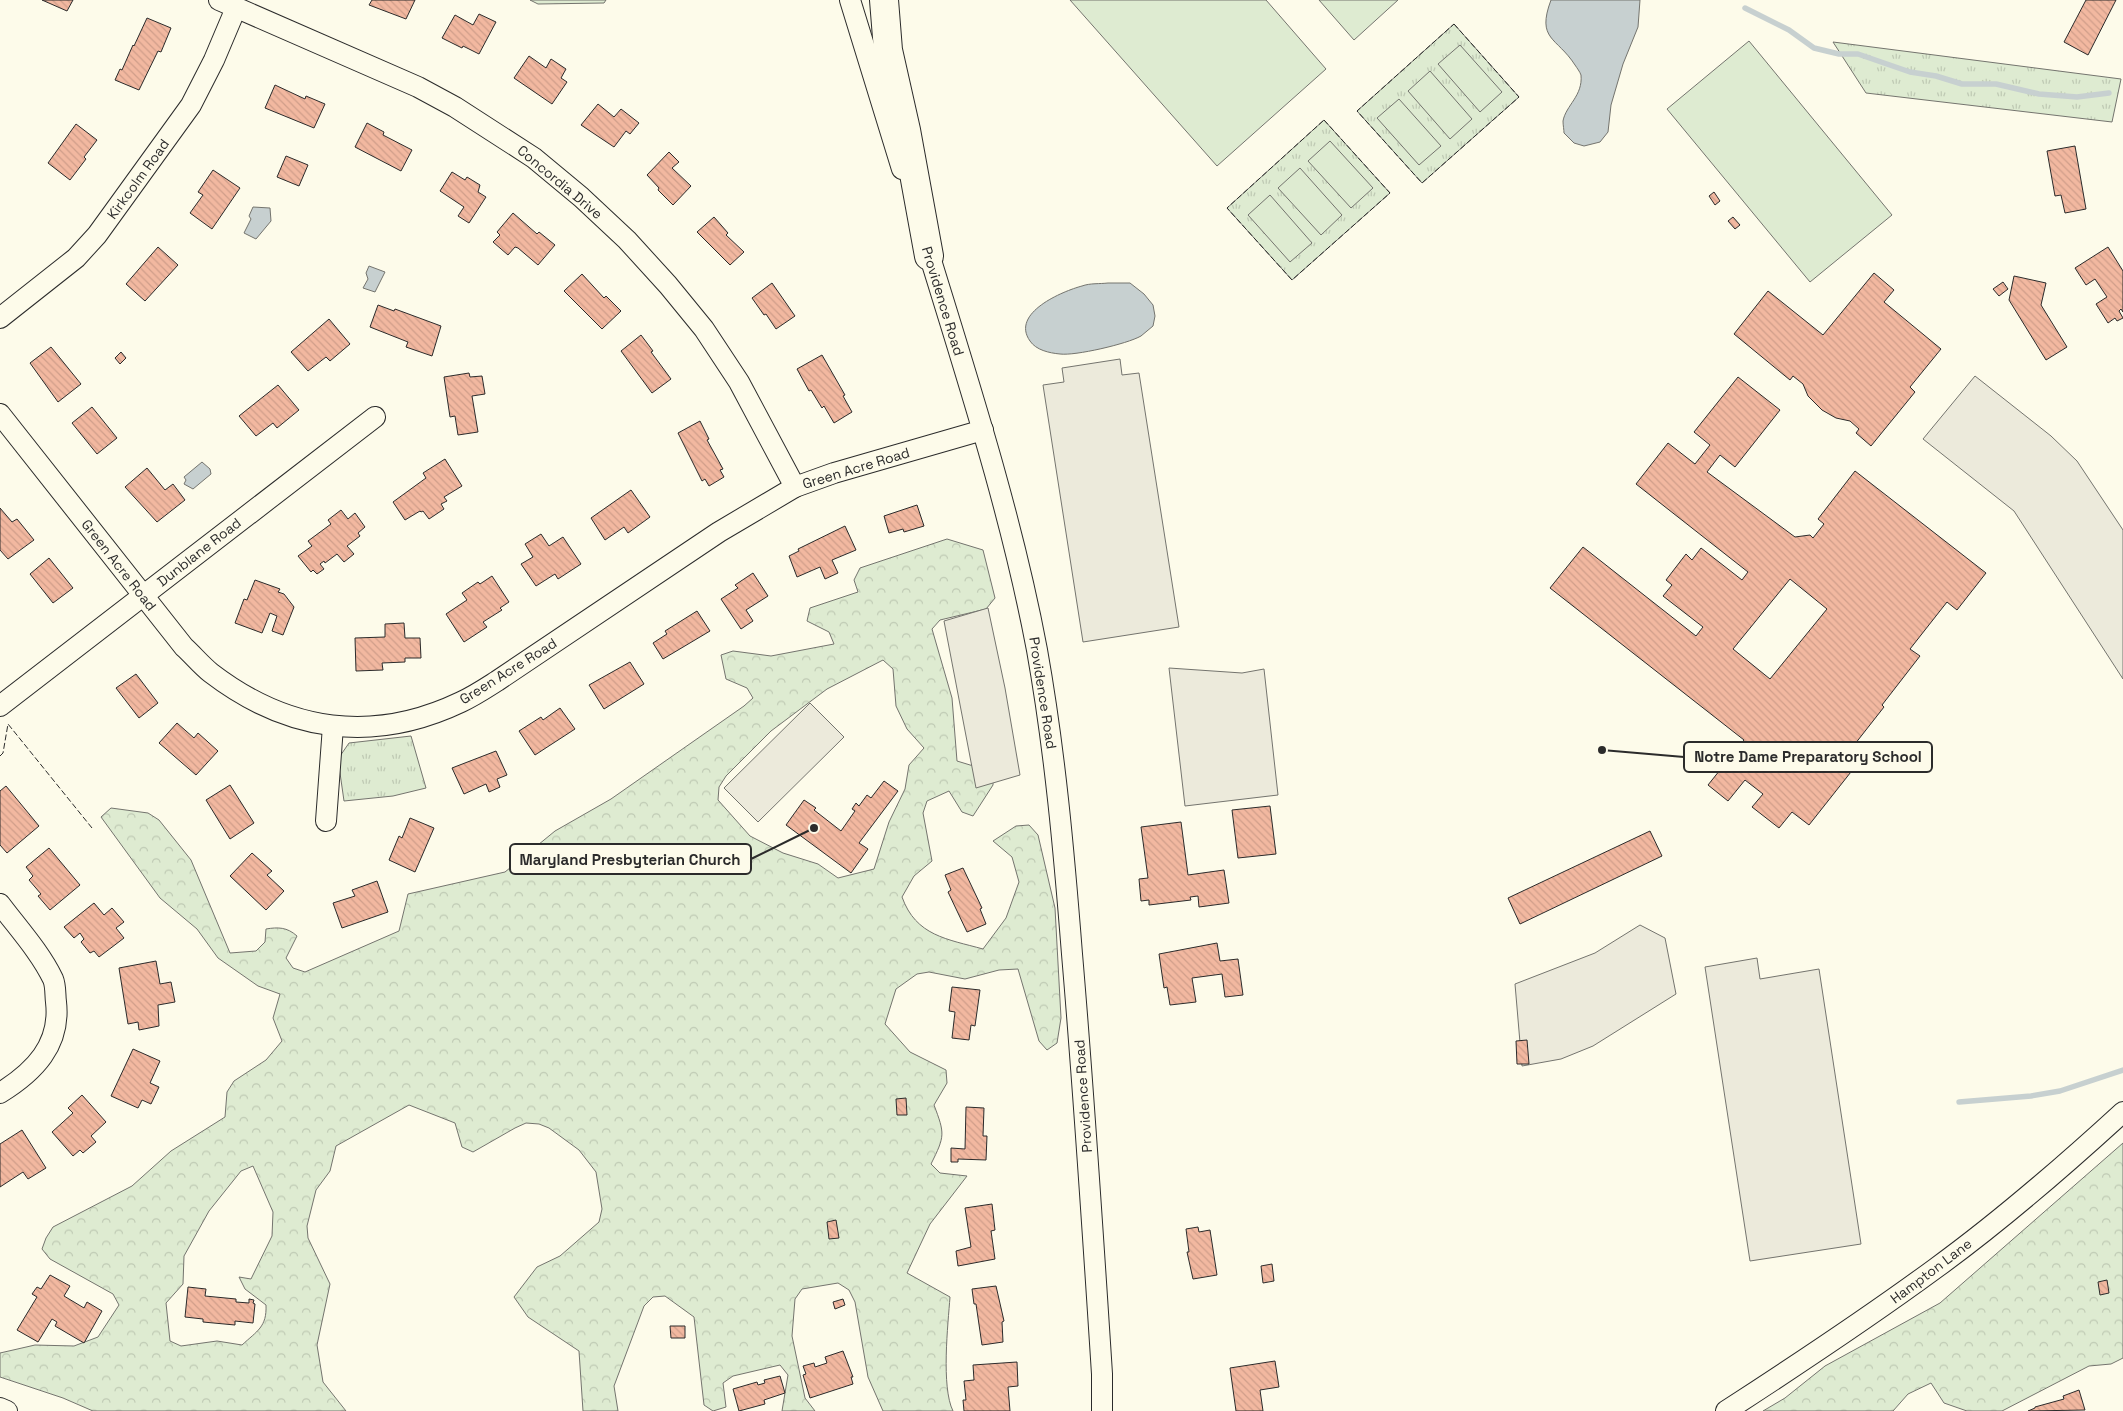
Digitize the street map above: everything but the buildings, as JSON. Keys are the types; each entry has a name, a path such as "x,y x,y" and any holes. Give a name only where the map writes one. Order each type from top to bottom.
{"highway":[{"path":"884,0 888,50 906,130 929,256"}],"street":[{"name":"Providence Road","path":"850,0 983,430 1028,604 1044,688 1054,764 1080,1043 1102,1374 1102,1411"},
{"name":"Kirkcolm Road","path":"0,318 76,258 97,236 191,105 214,60 228,4"},
{"name":"Concordia Drive","path":"228,4 418,87 440,99 497,133 534,158 581,197 662,278 704,329 739,382 795,487"},
{"name":"Green Acre Road","path":"0,414 184,647 210,672 239,693 272,710 301,721 333,726 362,727 388,725 425,716 462,702 498,681 719,532 795,487 834,473 983,430"},
{"name":"Dunblane Road","path":"0,706 375,416"},
{"path":"326,821 333,726"},
{"path":"0,904 39,955 54,982 57,1008 54,1036 40,1060 22,1080 0,1093"},
{"name":"Hampton Lane","path":"1726,1411 1822,1349 1937,1267 2015,1206 2123,1112"},
{"path":"0,1408 7,1411"}],"green space":[{"path":"530,0 606,0 604,3 538,4"},
{"path":"1070,0 1266,0 1326,69 1217,166"},
{"path":"1319,0 1398,0 1354,40"},
{"path":"1454,24 1519,97 1422,183 1357,111"},
{"path":"1749,41 1892,215 1810,282 1667,109"},
{"path":"1833,42 2121,79 2112,122 1866,93"},
{"path":"1460,45 1502,92 1480,112 1438,64"},
{"path":"1430,71 1472,119 1450,139 1408,91"},
{"path":"1399,99 1441,146 1419,165 1377,118"},
{"path":"1324,120 1390,193 1292,280 1227,208"},
{"path":"1330,141 1373,188 1351,208 1308,161"},
{"path":"1300,168 1342,215 1321,235 1278,188"},
{"path":"1270,195 1312,243 1290,262 1248,215"},
{"path":"947,539 983,550 995,598 986,609 940,620 932,629 952,698 957,761 993,772 993,785 973,816 962,812 949,791 927,801 923,813 932,861 914,876 902,897 908,910 924,928 934,934 983,949 1006,918 1019,882 1012,857 993,841 1016,826 1029,825 1038,835 1055,908 1061,1018 1057,1043 1047,1050 1039,1041 1018,969 999,970 965,979 929,972 917,974 896,989 885,1024 910,1052 946,1070 947,1083 934,1105 942,1129 942,1135 931,1164 940,1173 967,1176 930,1224 907,1273 950,1297 946,1372 949,1400 953,1411 883,1411 868,1377 855,1302 849,1290 838,1283 802,1289 795,1299 792,1336 805,1398 815,1411 782,1411 788,1375 780,1365 733,1376 723,1383 726,1407 713,1411 704,1405 694,1317 665,1296 653,1297 644,1306 614,1386 618,1411 583,1411 579,1351 528,1317 514,1297 537,1267 560,1256 599,1222 602,1209 596,1172 579,1150 549,1128 539,1124 526,1123 473,1152 462,1147 455,1123 409,1105 336,1146 330,1171 316,1190 307,1226 308,1238 330,1284 317,1345 323,1382 346,1411 93,1411 63,1398 0,1377 0,1353 35,1345 74,1346 98,1337 119,1305 113,1294 50,1259 42,1249 53,1227 132,1186 171,1151 225,1117 227,1092 234,1081 266,1060 282,1041 273,1018 280,994 258,986 218,958 197,929 160,898 101,817 111,808 148,813 159,820 191,860 230,953 256,951 265,942 266,929 286,929 297,936 286,958 293,968 305,972 399,931 408,894 505,872 555,831 611,799 744,706 753,698 747,688 726,679 721,655 733,651 771,656 834,644 829,632 807,621 810,608 858,592 854,580 860,568","holes":["883,660 893,669 896,706 907,729 924,748 909,765 905,789 889,822 874,869 838,878 818,864 783,853 750,836 718,800 719,787 726,776 771,731 827,689","253,1166 273,1212 272,1236 251,1279 239,1277 245,1289 266,1305 265,1319 260,1328 242,1345 217,1341 181,1346 170,1341 166,1303 183,1284 184,1256 209,1211 241,1171"]},
{"path":"411,736 426,788 393,796 344,801 338,759 349,743"},
{"path":"2123,1143 2123,1358 2111,1364 2089,1366 2002,1411 1967,1411 1944,1403 1931,1383 1908,1394 1893,1411 1763,1411 1785,1398 1825,1366 1940,1303"}],"shaded area":[{"path":"1551,0 1640,0 1638,27 1623,64 1611,105 1608,132 1600,142 1584,146 1574,143 1564,133 1563,121 1567,110 1577,95 1581,75 1547,31 1547,13"},
{"path":"253,207 270,208 271,221 256,239 244,233 251,219 249,216"},
{"path":"369,266 385,272 375,292 363,288 368,279 366,273"},
{"path":"1130,283 1144,294 1153,305 1155,316 1153,326 1134,339 1113,346 1077,353 1060,354 1047,352 1039,349 1030,341 1026,331 1027,321 1041,305 1063,293 1088,284"},
{"path":"1120,359 1122,375 1139,373 1179,627 1083,642 1043,385 1064,382 1062,368"},
{"path":"1975,376 2051,436 2077,461 2123,530 2123,679 2014,511 1923,439"},
{"path":"202,462 210,469 211,474 193,489 184,484 186,480 184,477"},
{"path":"988,608 1005,688 1020,775 976,788 944,621"},
{"path":"1169,668 1242,673 1264,669 1278,795 1185,806"},
{"path":"810,703 844,737 758,822 724,788"},
{"path":"1640,925 1665,938 1676,994 1593,1046 1561,1059 1522,1066 1515,984 1595,953"},
{"path":"1757,958 1760,979 1819,969 1861,1244 1750,1261 1705,967"}],"waterway":[{"path":"1745,8 1789,30 1814,48 1839,54 1858,54 1910,72 1936,76 1962,84 1996,84 2039,94 2077,97 2109,93"},
{"path":"1959,1102 2031,1096 2060,1091 2123,1070"}],"fence":[{"path":"1454,24 1519,97 1422,183 1357,111 1454,24"},
{"path":"1324,120 1390,193 1292,280 1227,208 1324,120"},
{"path":"0,756 3,753 8,724 92,828"}],"place":[{"name":"Notre Dame Preparatory School","path":"1602,750"},
{"name":"Maryland Presbyterian Church","path":"814,828"}]}
